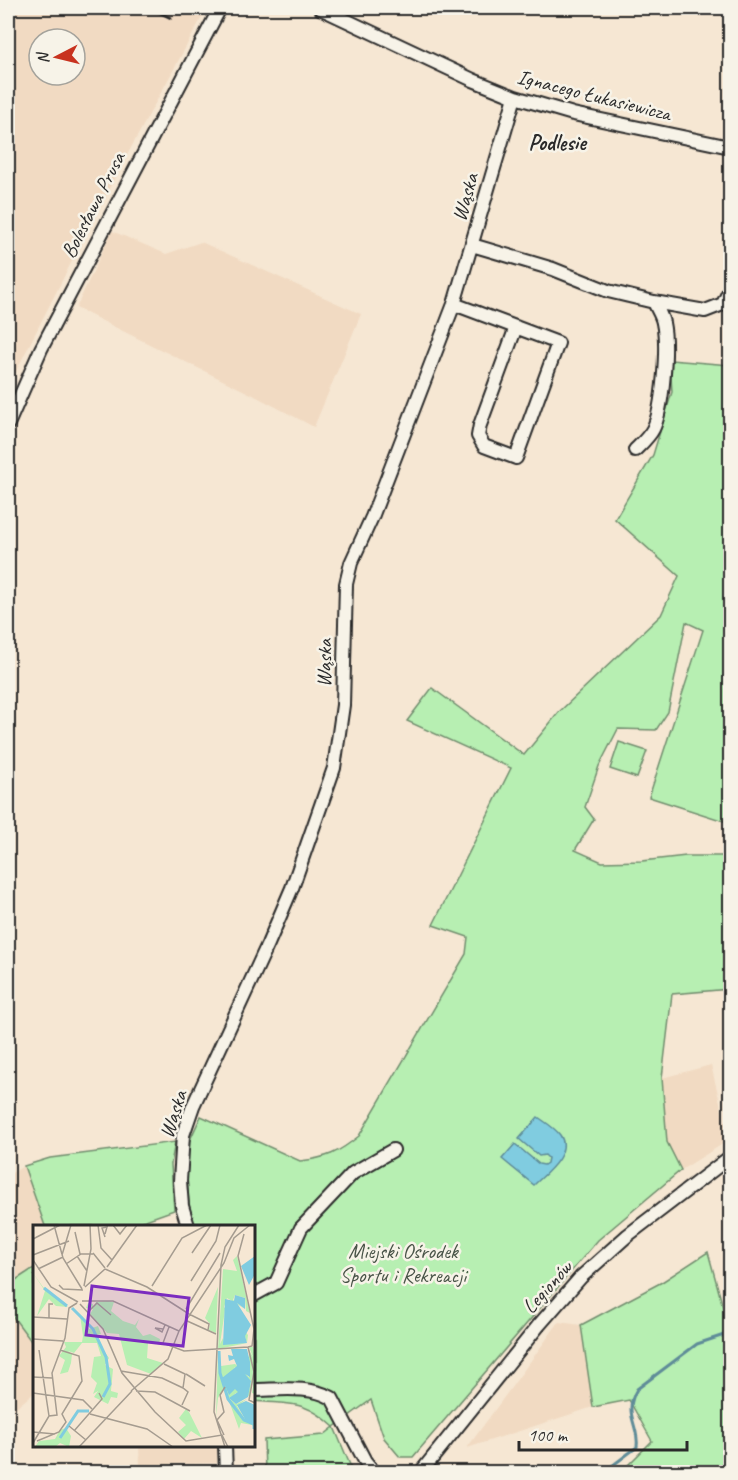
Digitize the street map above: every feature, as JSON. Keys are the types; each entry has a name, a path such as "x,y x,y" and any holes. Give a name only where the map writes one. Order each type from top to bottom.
{"street":[{"name":"Bolesława Prusa","path":"8,424 41,349 220,8"},
{"name":"Ignacego Łukasiewicza","path":"321,8 333,10 473,80 515,97 573,114 730,147"},
{"name":"Wąska","path":"187,1225 182,1206 180,1181 183,1135 193,1106 292,888 334,768 343,705 346,584 351,563 372,517 454,304 515,97"},
{"path":"472,245 553,269 608,291 705,311 723,304 730,289"},
{"path":"635,450 652,432 658,418 660,403 665,336 663,321 654,302"},
{"path":"454,304 558,342 516,458 484,446 478,436 516,327"},
{"path":"255,1294 276,1283 301,1228 353,1173 393,1150"},
{"name":"Legionów","path":"421,1473 539,1325 581,1277 628,1235 730,1157"},
{"path":"255,1390 306,1390 323,1393 332,1398 365,1461 374,1473"},
{"path":"225,1447 226,1473"}],"shaded area":[{"path":"8,8 207,8 107,192 8,387"},
{"path":"112,231 166,254 201,242 361,314 314,427 76,308"},
{"path":"711,1065 729,1140 681,1170 667,1142 662,1078"},
{"path":"24,1166 45,1225 33,1225 33,1269 8,1285 8,1175"},
{"path":"8,1310 33,1344 33,1394 8,1414"},
{"path":"559,1322 581,1325 593,1407 467,1448"},
{"path":"139,1447 217,1447 217,1463 140,1465"}],"green space":[{"name":"Miejski Ośrodek Sportu i Rekreacji","path":"670,360 730,365 728,444 730,467 730,823 649,797 703,630 686,622 668,712 656,730 618,729 599,766 585,807 594,819 575,850 602,862 642,861 686,856 730,856 730,989 672,994 662,1078 667,1142 681,1170 598,1240 413,1457 400,1457 384,1438 371,1400 334,1427 314,1412 297,1405 255,1401 255,1225 194,1225 186,1174 190,1140 201,1116 300,1161 332,1154 359,1136 466,954 468,937 433,925 511,768 407,721 432,688 524,755 559,712 661,615 679,576 615,519 653,455 672,392"},
{"path":"619,742 647,751 637,778 610,769"},
{"path":"175,1142 171,1164 174,1210 132,1225 45,1225 24,1166 50,1158"},
{"path":"708,1252 730,1329 730,1472 621,1472 652,1441 629,1400 593,1407 581,1325 662,1282"},
{"path":"33,1269 33,1344 8,1310 8,1285"},
{"path":"334,1427 353,1472 265,1472 264,1440 324,1435"}],"water":[{"path":"538,1117 560,1135 563,1149 556,1163 534,1185 502,1159 515,1144 539,1164 547,1163 548,1158 545,1155 539,1156 519,1139"}],"waterway":[{"path":"604,1472 637,1447 631,1413 637,1389 697,1344 730,1333"}],"railway":[{"path":"150,8 171,18"}],"district":[{"name":"Podlesie","path":"557,142"}]}
